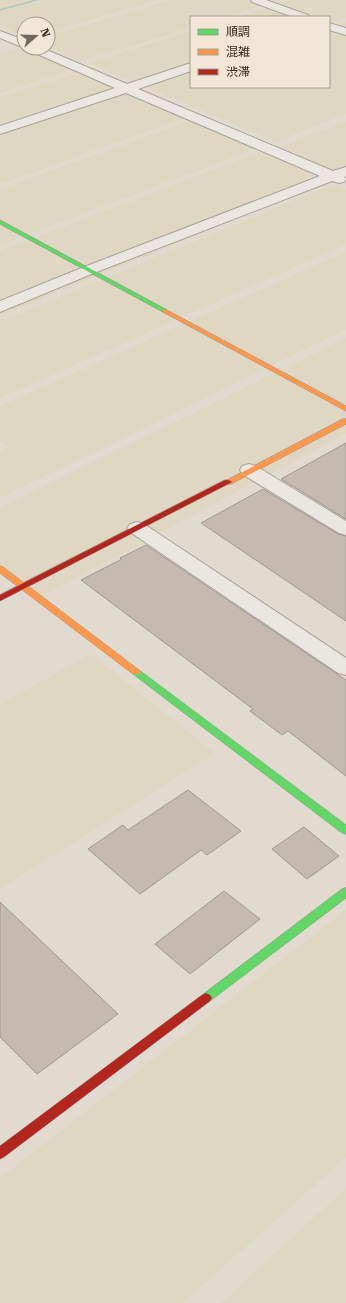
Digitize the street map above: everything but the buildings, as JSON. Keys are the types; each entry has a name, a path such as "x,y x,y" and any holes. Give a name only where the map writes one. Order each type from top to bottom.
{"street":[{"path":"256,0 301,16"},
{"path":"330,21 340,18"},
{"path":"330,26 346,32"},
{"path":"0,34 16,41"},
{"path":"51,56 127,89 342,176"},
{"path":"0,130 190,67"},
{"path":"0,307 89,270 342,176"},
{"path":"0,222 346,409"},
{"path":"0,598 346,421"},
{"path":"249,470 346,529"},
{"path":"137,528 346,668"},
{"path":"0,569 346,830"},
{"path":"0,1153 346,892"}],"shaded area":[{"path":"0,0 37,0 0,10"},
{"path":"44,0 158,0 56,30 56,16 16,16 16,32 0,25 0,12"},
{"path":"171,0 280,0 228,16 190,16 190,28 81,61 56,50 56,34"},
{"path":"292,0 346,0 346,18 330,24 330,16 240,16"},
{"path":"346,22 346,113 276,142 147,87 190,73 190,88 330,88 330,28"},
{"path":"190,31 190,69 141,85 88,63"},
{"path":"16,49 16,56 47,56 77,69 0,93 0,54"},
{"path":"84,71 127,89 0,128 0,97"},
{"path":"128,92 187,117 0,184 0,135"},
{"path":"193,120 257,148 0,245 0,189"},
{"path":"346,121 346,177 344,178 276,149"},
{"path":"265,150 334,179 0,316 0,251"},
{"path":"334,184 346,190 346,244 0,398 0,322"},
{"path":"346,252 346,329 0,498 0,452 10,447 0,441 0,406"},
{"path":"346,338 346,433 38,598 0,570 0,508"},
{"path":"91,654 215,753 0,889 0,704"},
{"path":"346,910 346,1157 183,1303 0,1303 0,1178"},
{"path":"346,1188 346,1303 221,1303"}],"waterway":[{"path":"0,10 38,0"}],"traffic: fast":[{"path":"0,222 165,311"},
{"path":"136,672 346,830"},
{"path":"206,998 346,892"}],"traffic: slow":[{"path":"165,311 346,409"},
{"path":"228,482 346,421"},
{"path":"0,569 136,672"}],"traffic: jam":[{"path":"0,598 228,482"},
{"path":"0,1153 206,998"}]}
